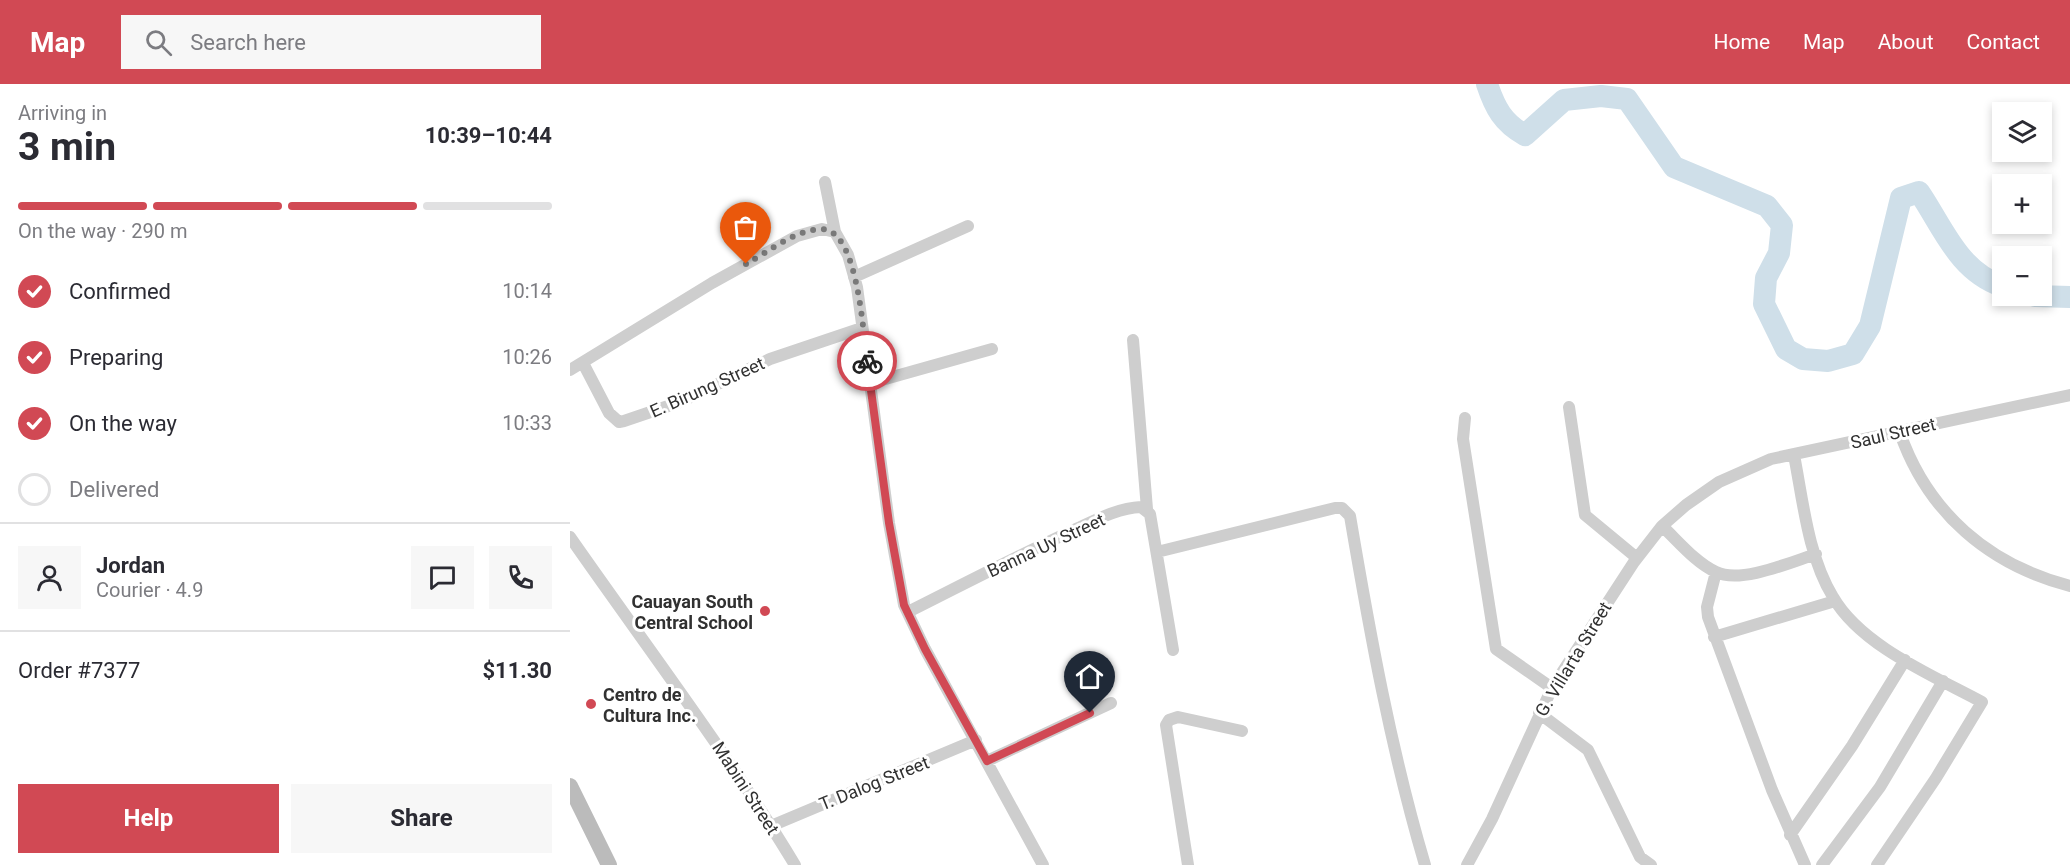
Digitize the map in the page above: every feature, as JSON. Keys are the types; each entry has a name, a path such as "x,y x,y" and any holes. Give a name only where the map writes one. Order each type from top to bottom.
{"main road":[{"path":"570,786 609,865"}],"street":[{"path":"825,182 835,232 849,255 854,277 897,573 908,612 925,649 1043,865"},
{"path":"854,277 968,226"},
{"path":"570,370 712,283 797,236 822,229 835,232"},
{"name":"E. Birung Street","path":"583,363 609,413 619,422 680,402 770,358 862,328"},
{"path":"1133,340 1147,509 1157,552 1173,650"},
{"path":"871,383 992,349"},
{"name":"Saul Street","path":"1719,482 1771,459 2070,395"},
{"path":"1569,408 1585,515 1637,558"},
{"path":"1465,418 1463,439 1496,649 1552,688"},
{"path":"1900,433 1915,470 1928,490 1940,507 1974,541 2016,568 2070,586"},
{"path":"1794,455 1816,554 1835,601 1857,628 1905,660 1982,702 1936,778 1877,865"},
{"name":"G. Villarta Street","path":"1467,865 1492,819 1552,688 1637,558 1662,526 1719,482"},
{"name":"Banna Uy Street","path":"908,612 1101,518 1135,507 1147,509"},
{"path":"1157,552 1335,507 1346,511 1350,516 1383,701 1401,780 1425,865"},
{"path":"1662,526 1716,572 1741,575 1816,554"},
{"name":"Mabini Street","path":"570,537 703,722 795,865"},
{"path":"1716,572 1707,608 1714,637 1790,835 1805,865"},
{"path":"1714,637 1835,601"},
{"path":"1790,835 1852,746 1905,660"},
{"path":"1822,865 1880,787 1943,681"},
{"path":"987,761 1111,703"},
{"path":"1539,713 1588,750 1640,857 1652,865"},
{"path":"1188,865 1166,725 1169,720 1178,717 1242,731"},
{"name":"T. Dalog Street","path":"771,826 976,740"}],"waterway":[{"path":"1487,84 1505,120 1525,135 1564,100 1601,96 1627,99 1674,167 1767,206 1782,225 1779,253 1766,278 1764,304 1786,349 1803,359 1828,361 1853,354 1870,326 1901,198 1919,192 1963,259 1974,270 1992,281"},
{"path":"2052,296 2070,297"}],"way so far":[{"path":"746,264 812,230 828,229 835,232 842,240 849,255 857,287 867,361"}],"place":[{"name":"Cauayan South Central School","path":"765,611"},
{"name":"Centro de Cultura Inc.","path":"591,704"}],"route":[{"path":"867,361 889,523 904,605 925,649 987,761 1090,713"}]}
